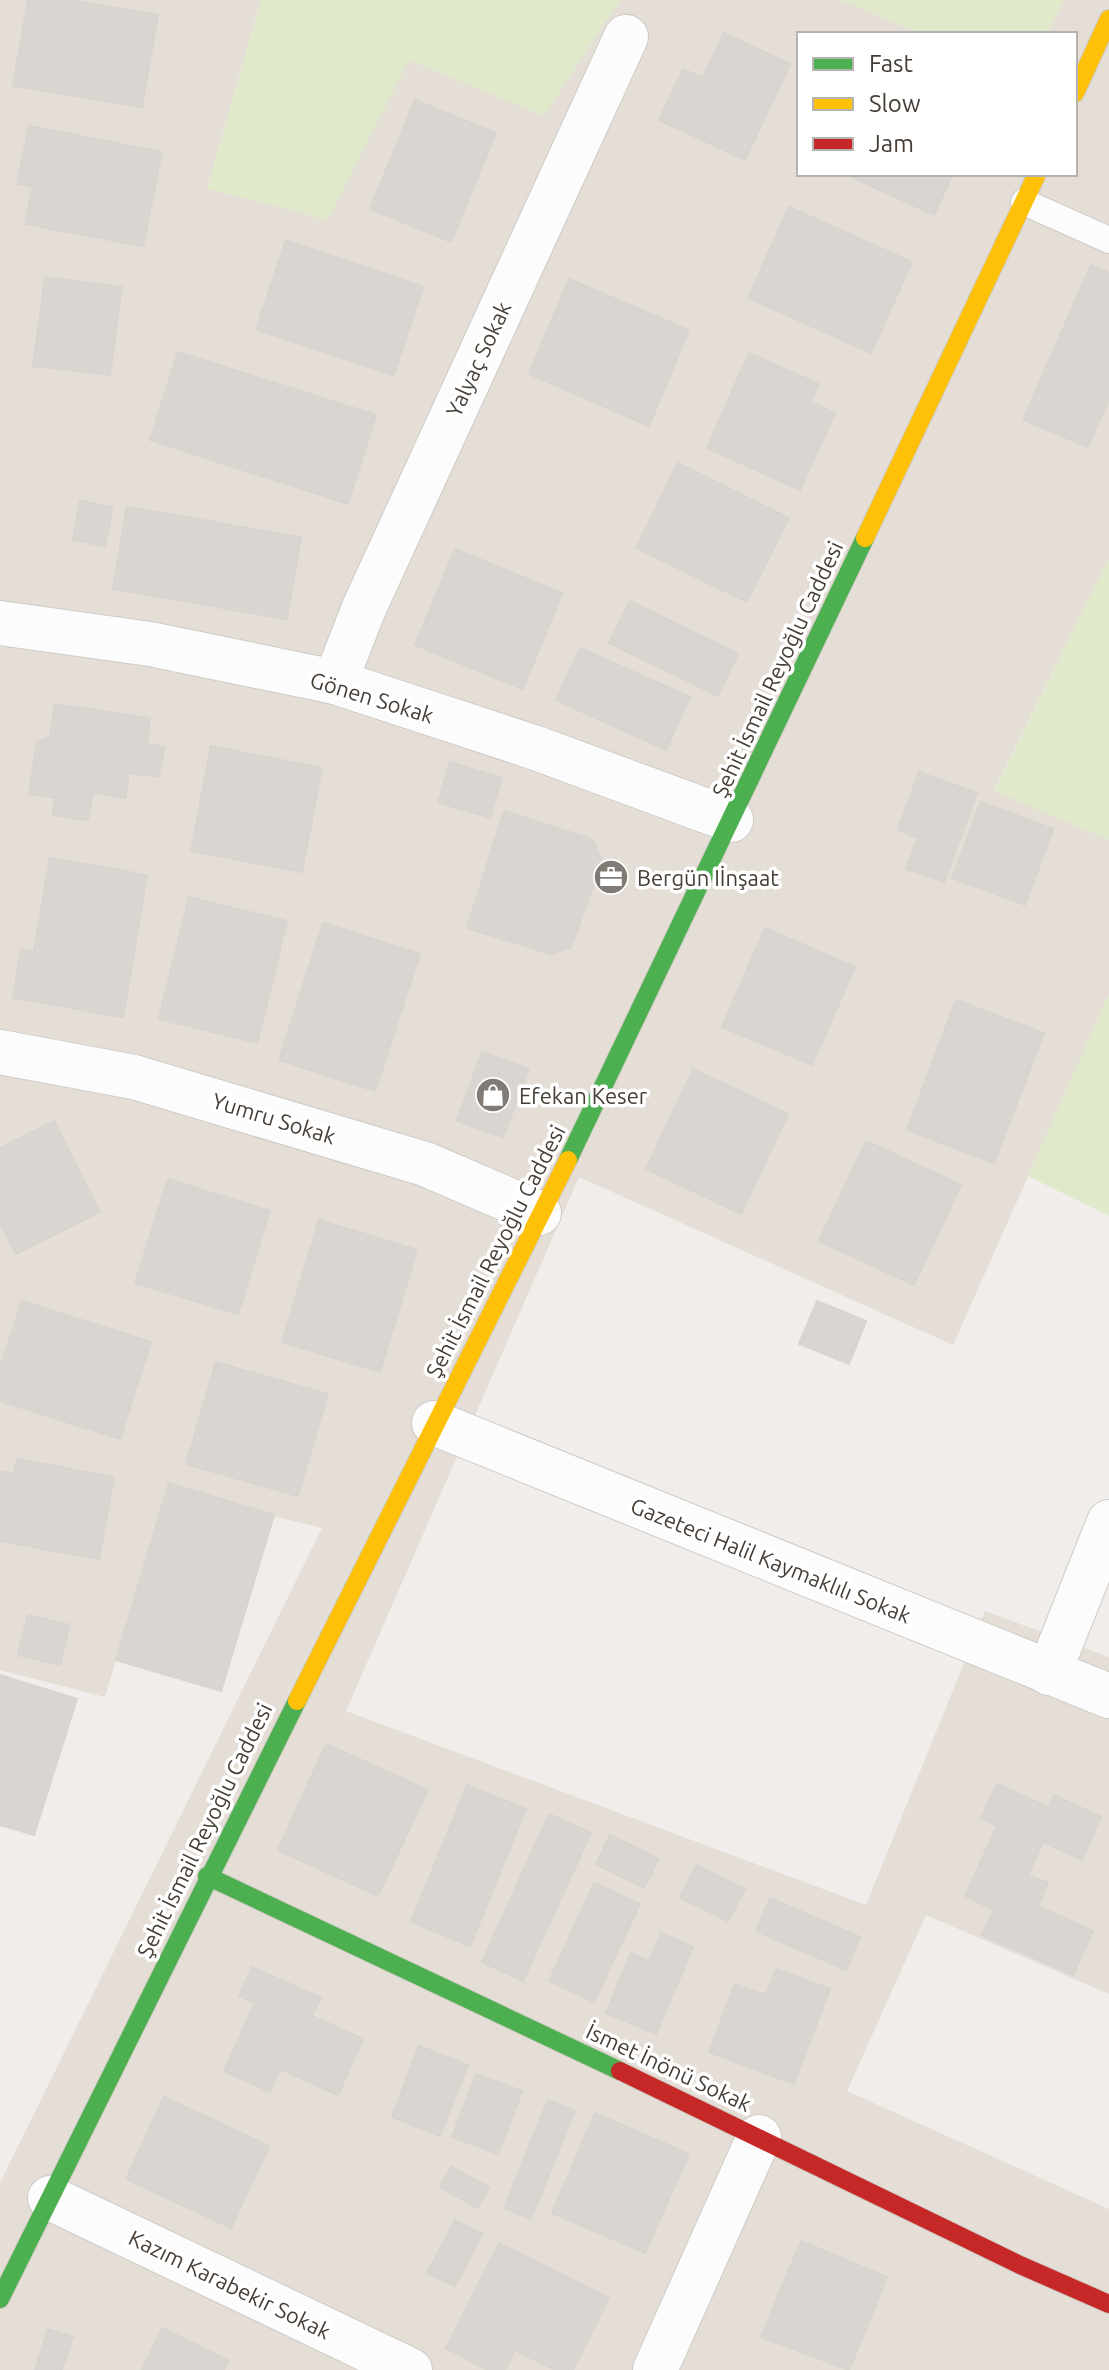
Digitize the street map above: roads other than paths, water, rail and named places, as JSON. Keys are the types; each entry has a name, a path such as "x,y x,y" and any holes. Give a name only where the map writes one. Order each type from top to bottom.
{"street":[{"path":"1077,89 1109,19"},
{"name":"Yalyaç Sokak","path":"335,682 364,608 626,37"},
{"name":"Şehit İsmail Reyoğlu Caddesi","path":"0,2299 207,1876 539,1213 581,1137 1036,176"},
{"name":"Gönen Sokak","path":"0,623 150,644 335,682 536,748 731,820"},
{"name":"Yumru Sokak","path":"0,1052 150,1081 425,1164 539,1213"},
{"name":"Gazeteci Halil Kaymaklılı Sokak","path":"434,1423 1109,1696"},
{"path":"1049,1673 1109,1522"},
{"name":"İsmet İnönü Sokak","path":"207,1876 759,2137 1020,2265 1109,2304"},
{"path":"655,2370 759,2137"},
{"name":"Kazım Karabekir Sokak","path":"50,2198 410,2370"}],"lane":[{"path":"1024,202 1109,240"}],"place":[{"name":"Bergün Iİnşaat","path":"611,877"},
{"name":"Efekan Keser","path":"493,1095"}]}
